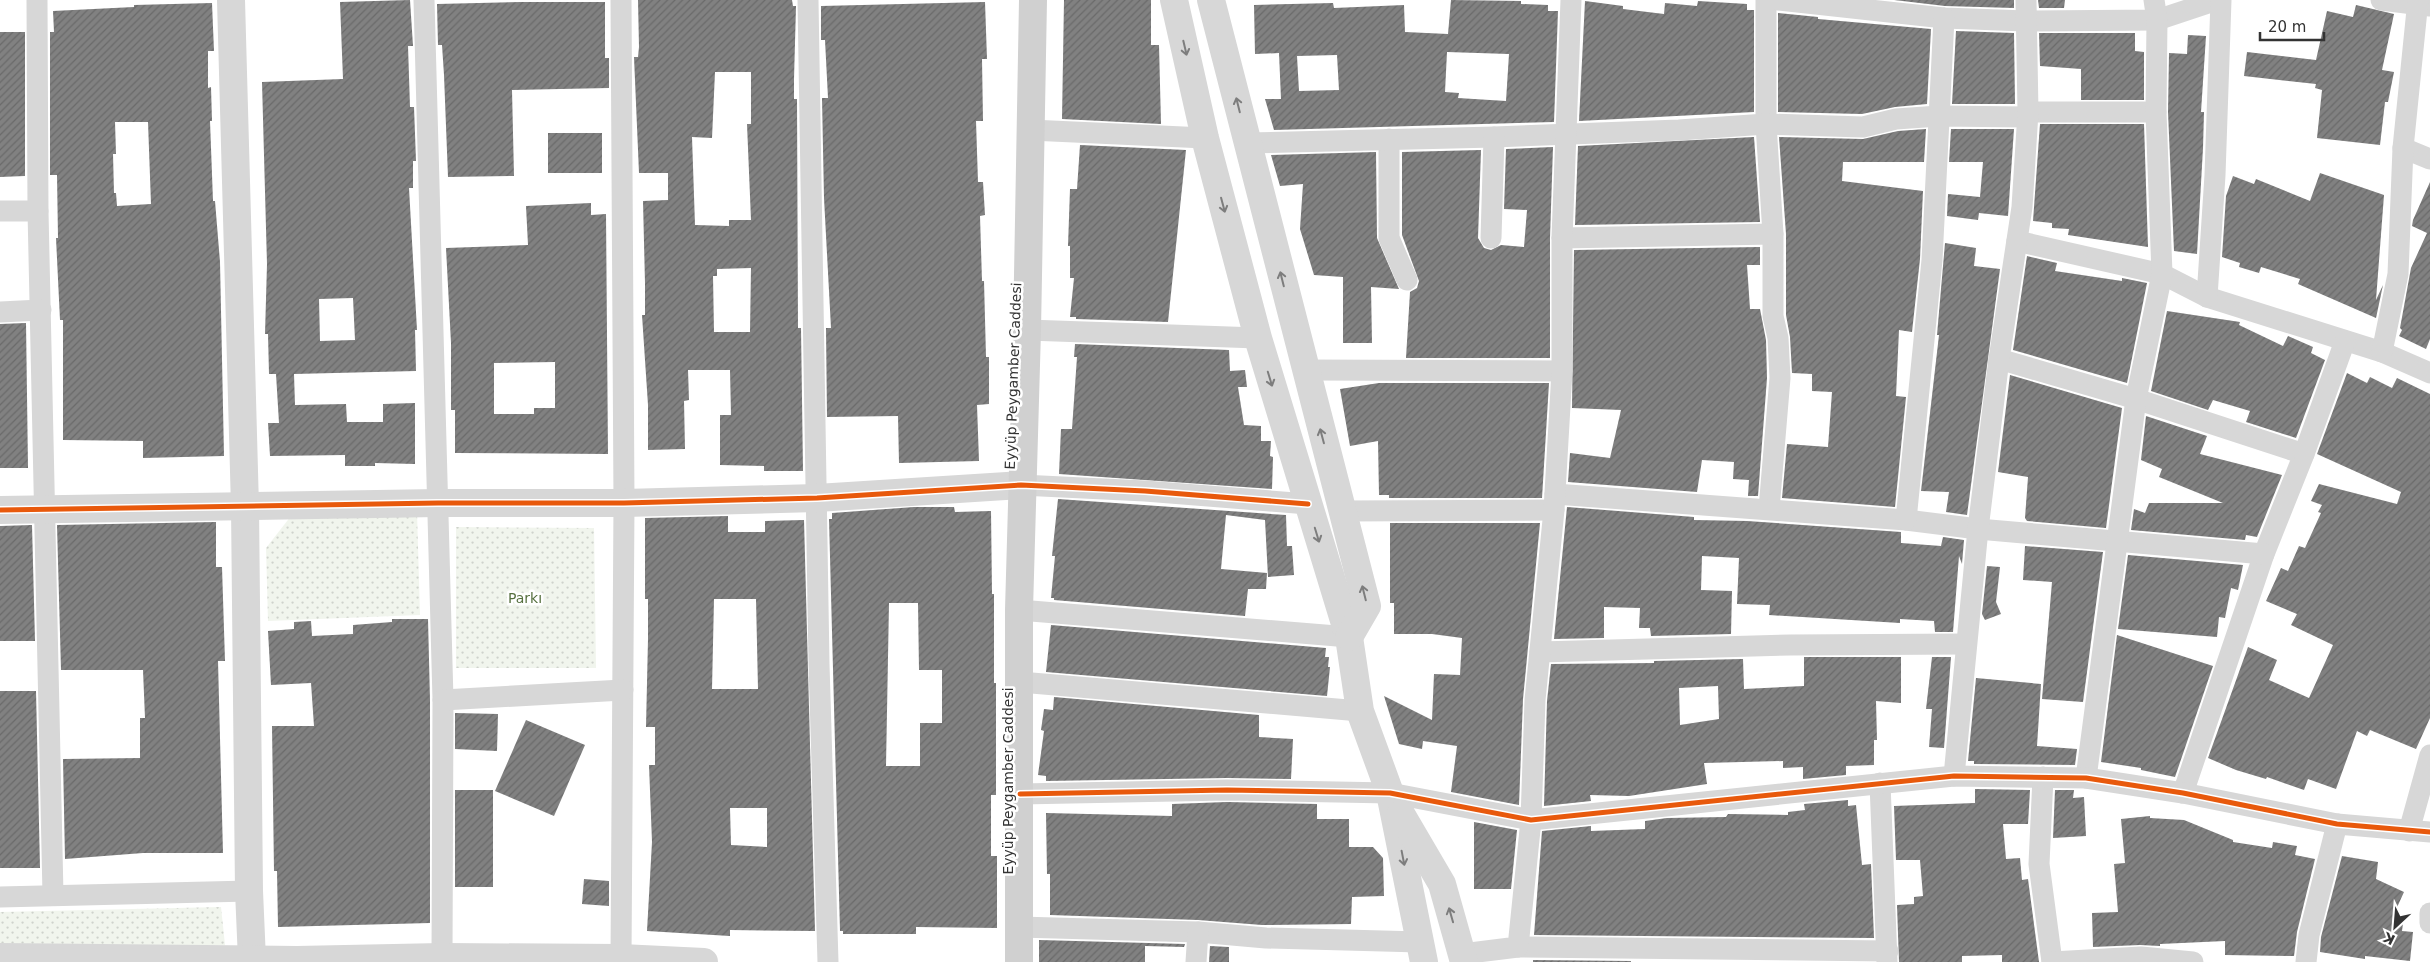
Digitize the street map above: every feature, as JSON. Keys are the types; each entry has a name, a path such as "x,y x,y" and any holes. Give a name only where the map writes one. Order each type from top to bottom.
{"main road":[{"name":"Eyyüp Peygamber Caddesi","path":"1019,962 1019,610 1021,484 1027,330 1033,0"}],"street":[{"path":"37,0 38,210 53,895"},
{"path":"231,0 245,507 249,891 252,960"},
{"path":"424,0 443,700 442,957"},
{"path":"621,0 624,503 621,958"},
{"path":"808,0 828,962"},
{"path":"1019,927 1198,932 1422,952 1390,793 1360,711 1349,637 1258,338 1205,138 1174,0"},
{"path":"1211,0 1367,606 1349,637"},
{"path":"1518,947 1531,820 1535,700 1554,502 1562,371 1562,238 1571,0"},
{"path":"1766,0 1766,124 1773,234 1773,316 1778,338 1780,378 1769,509"},
{"path":"1778,0 1944,18 2026,21 2156,10 2219,0 2214,175 2207,297"},
{"path":"1954,776 1978,529 1999,359 2017,241 2028,114 2026,0"},
{"path":"2382,0 2422,3 2403,148 2398,274 2382,352"},
{"path":"2086,778 2136,399 2162,274 2156,112 2156,10"},
{"path":"1906,520 1932,260 1944,18"},
{"path":"1248,143 1494,137 1679,130 1766,124 1863,127 1896,119 1940,116 2156,112"},
{"path":"1030,130 1205,138"},
{"path":"1491,238 1494,137"},
{"path":"1389,139 1389,238 1407,280"},
{"path":"2403,148 2430,159"},
{"path":"0,211 38,210"},
{"path":"1562,238 1773,234"},
{"path":"2017,241 2162,274 2207,297 2382,352 2430,373"},
{"path":"0,312 41,310"},
{"path":"1027,330 1258,338"},
{"path":"2183,792 2264,554 2304,454 2345,341"},
{"path":"1999,359 2136,399 2304,454"},
{"path":"1305,370 1562,371"},
{"path":"0,510 438,503 624,503 817,498 1021,484 1145,491 1308,504"},
{"path":"1343,511 1554,502 1769,509 2264,554"},
{"path":"1019,610 1349,637"},
{"path":"1540,652 1790,645 1966,644"},
{"path":"1020,682 1360,711"},
{"path":"443,700 623,690"},
{"path":"2408,831 2430,756"},
{"path":"1020,794 1227,790 1390,793 1531,820 1954,776 2086,778 2183,792 2337,824 2430,832"},
{"path":"2043,777 2039,864 2052,962 2140,960 2193,962"},
{"path":"1390,793 1442,884 1463,958 1518,947 1888,957 1880,783"},
{"path":"2306,962 2309,935 2337,824"},
{"path":"0,897 249,891"},
{"path":"2430,913 2430,923"},
{"path":"1196,962 1198,932"},
{"path":"0,958 297,961 442,957 621,958 704,962"}],"green space":[{"path":"417,512 420,615 268,621 266,548 291,516"},
{"name":"Parkı","path":"456,527 594,528 596,668 456,668"},
{"path":"221,907 225,945 0,946 0,912"}],"building":[{"path":"410,0 413,46 408,46 410,107 414,107 416,161 413,161 413,188 409,188 417,330 415,330 416,371 294,374 295,405 346,404 347,422 383,422 383,404 415,403 415,464 375,463 375,466 345,466 345,455 270,456 268,423 279,423 276,374 269,374 268,334 265,334 267,264 262,82 343,79 340,2","holes":["353,298 355,340 320,341 319,299"]},
{"path":"638,0 792,0 793,6 796,6 794,99 797,99 798,328 801,328 803,471 764,471 764,466 720,465 720,415 731,415 730,370 688,370 689,400 684,401 685,449 648,450 648,405 642,315 645,315 643,201 668,200 668,173 639,173 634,57 638,57","holes":["715,72 751,72 751,124 747,124 751,220 729,220 729,226 695,225 692,137 712,138","751,268 750,332 714,332 713,276 717,276 717,269"]},
{"path":"1064,0 1151,0 1151,45 1159,45 1161,124 1062,119"},
{"path":"1451,0 1521,1 1521,4 1548,5 1548,11 1558,11 1554,122 1274,130 1265,99 1281,99 1279,53 1255,54 1254,5 1333,3 1334,8 1404,5 1405,32 1448,34","holes":["1447,52 1509,54 1506,101 1458,98 1459,93 1445,92","1337,55 1339,90 1299,91 1297,56"]},
{"path":"1894,0 2014,0 2014,8 1945,6"},
{"path":"2038,0 2065,0 2064,8 2039,8"},
{"path":"1585,1 1623,6 1623,9 1664,14 1665,3 1697,6 1698,1 1747,4 1747,10 1754,10 1754,112 1579,121"},
{"path":"605,2 605,58 609,58 609,88 512,90 514,176 448,177 444,75 442,45 438,45 437,4"},
{"path":"985,2 987,59 982,59 983,121 976,121 978,182 983,182 985,215 980,216 986,357 989,357 989,404 977,405 979,461 899,463 898,416 827,417 826,328 831,328 824,198 822,98 828,98 825,40 821,40 821,6"},
{"path":"212,3 214,51 208,51 208,88 211,87 212,121 210,121 213,201 215,201 220,262 224,456 143,458 143,441 63,440 63,320 60,320 56,238 58,238 57,175 50,175 50,32 54,32 53,11 134,7 134,5","holes":["115,122 148,122 151,204 117,206 116,193 114,193 113,154 116,154"]},
{"path":"2356,5 2394,14 2382,70 2394,72 2388,102 2385,102 2380,145 2317,138 2322,90 2315,88 2316,84 2244,76 2247,52 2316,60 2327,11 2353,17"},
{"path":"1778,13 1818,17 1818,19 1931,29 1927,104 1895,107 1862,114 1778,112"},
{"path":"1956,31 2014,33 2015,104 1952,104"},
{"path":"0,32 25,32 25,176 0,177"},
{"path":"2039,33 2135,33 2135,51 2144,52 2144,100 2081,100 2081,69 2040,66"},
{"path":"2188,35 2206,36 2201,112 2204,112 2203,148 2197,254 2174,251 2168,112 2169,53 2187,54"},
{"path":"2040,124 2144,124 2148,247 2068,235 2069,229 2052,228 2052,223 2033,221"},
{"path":"1926,129 1924,162 1843,162 1842,181 1923,191 1920,259 1912,332 1899,330 1896,396 1906,397 1895,507 1782,498 1787,444 1828,447 1832,392 1812,391 1812,374 1792,373 1790,337 1786,315 1786,234 1779,137 1863,139 1898,131"},
{"path":"1951,129 2014,129 2008,216 1979,213 1978,220 1947,216 1948,194 1980,197 1983,162 1949,162"},
{"path":"548,133 602,133 602,173 548,173"},
{"path":"1754,137 1760,222 1575,225 1578,146"},
{"path":"1080,145 1186,150 1168,322 1076,319 1076,317 1070,317 1074,278 1070,278 1070,246 1068,246 1070,189 1077,189"},
{"path":"1553,147 1550,238 1550,358 1406,358 1410,292 1417,288 1419,281 1402,235 1402,152 1481,150 1478,238 1484,248 1491,250 1501,245 1524,247 1527,210 1504,209 1506,149"},
{"path":"1376,152 1377,238 1399,289 1371,287 1372,343 1343,343 1343,277 1314,275 1300,229 1303,184 1280,186 1271,155"},
{"path":"2320,173 2384,195 2376,300 2383,285 2376,318 2298,284 2300,279 2261,267 2259,273 2239,267 2240,263 2222,257 2226,196 2233,176 2254,184 2256,179 2310,201"},
{"path":"2430,182 2430,339 2426,349 2399,336 2402,330 2400,328 2411,268 2427,233 2412,226 2413,220"},
{"path":"591,203 591,215 606,214 608,454 455,453 455,410 451,410 451,343 446,248 528,245 526,206","holes":["555,362 555,408 534,408 534,414 494,414 494,363"]},
{"path":"1945,243 1976,248 1974,266 2000,269 1967,515 1946,512 1949,492 1921,491 1939,335 1937,335"},
{"path":"1760,247 1760,265 1747,265 1750,309 1760,309 1766,340 1767,378 1758,496 1748,496 1749,480 1733,479 1734,462 1702,460 1697,492 1568,482 1570,453 1610,458 1621,410 1572,408 1574,250"},
{"path":"2027,256 2057,263 2055,271 2122,281 2122,278 2147,283 2127,383 2013,350"},
{"path":"2167,311 2240,322 2239,325 2283,346 2288,336 2313,347 2311,353 2325,360 2296,438 2246,422 2250,411 2213,400 2208,410 2151,391"},
{"path":"26,323 28,468 0,468 0,324"},
{"path":"1075,344 1229,350 1230,371 1245,370 1247,387 1238,387 1244,425 1261,426 1261,441 1271,441 1270,456 1273,457 1272,489 1059,474 1061,429 1072,429 1077,357 1074,357"},
{"path":"2347,373 2367,383 2370,377 2392,388 2397,378 2430,394 2430,718 2416,749 2370,730 2367,736 2357,731 2336,789 2308,779 2304,790 2267,777 2266,779 2236,770 2208,758 2248,647 2277,660 2269,680 2309,698 2333,645 2291,625 2297,614 2266,601 2281,568 2288,571 2299,546 2305,548 2321,513 2318,512 2322,505 2311,501 2319,484 2397,504 2401,492 2317,454"},
{"path":"2010,375 2122,408 2106,528 2027,521 2025,518 2028,477 1998,472"},
{"path":"1379,383 1549,383 1542,498 1389,498 1389,495 1379,495 1378,441 1350,446 1340,389"},
{"path":"2146,416 2207,436 2200,454 2282,475 2257,537 2246,535 2245,540 2131,530 2134,509 2145,513 2149,503 2223,503 2159,477 2162,469 2141,460"},
{"path":"1058,499 1286,515 1287,546 1292,546 1294,575 1268,577 1265,520 1226,515 1221,569 1267,573 1266,589 1248,589 1245,616 1054,600 1054,598 1051,598 1055,556 1052,556"},
{"path":"914,507 954,507 955,512 991,511 992,594 994,594 994,683 996,683 996,795 991,795 991,856 997,856 997,928 916,927 916,934 843,934 843,931 840,931 829,519 832,519 832,513","holes":["889,603 918,603 919,670 942,670 942,723 920,723 920,766 886,766"]},
{"path":"1567,507 1694,517 1694,520 1747,521 1901,532 1901,543 1941,546 1943,537 1964,540 1962,564 1959,556 1953,632 1935,632 1934,621 1900,619 1900,623 1769,615 1770,605 1737,604 1739,558 1702,556 1701,590 1732,591 1731,634 1651,636 1650,628 1639,628 1640,608 1604,607 1604,638 1554,639"},
{"path":"728,516 728,532 765,532 765,521 804,520 815,931 730,930 730,936 647,931 652,842 649,765 655,765 655,727 646,727 648,599 645,599 645,518","holes":["714,599 756,599 758,689 712,689","730,808 767,808 767,847 731,845"]},
{"path":"216,522 216,567 222,567 225,661 218,661 223,853 143,853 65,859 63,759 140,758 140,718 145,718 143,670 61,670 57,525"},
{"path":"1390,523 1540,523 1523,699 1519,805 1451,792 1457,746 1423,741 1422,749 1399,744 1384,696 1432,720 1434,674 1460,675 1462,638 1432,634 1394,634 1394,603 1390,603"},
{"path":"32,525 35,641 0,641 0,526"},
{"path":"2025,546 2103,552 2083,702 2042,699 2052,582 2023,580"},
{"path":"2128,555 2243,565 2238,590 2231,588 2225,618 2219,617 2217,637 2118,629"},
{"path":"1987,566 2000,567 1996,602 2001,614 1985,620 1982,614"},
{"path":"392,619 428,619 430,923 278,927 277,871 274,871 272,726 314,726 311,683 271,685 268,631 294,629 294,622 311,621 312,636 353,634 353,625 392,622"},
{"path":"1051,625 1326,648 1325,657 1329,657 1328,667 1330,667 1327,696 1046,672"},
{"path":"2117,635 2213,666 2175,777 2141,770 2141,768 2101,762"},
{"path":"1804,657 1901,657 1901,703 1876,701 1877,740 1874,740 1874,765 1846,766 1846,775 1803,779 1803,767 1783,768 1783,761 1704,763 1707,784 1629,796 1590,795 1591,801 1544,806 1547,701 1551,664 1654,663 1654,661 1743,659 1744,689 1804,686","holes":["1718,686 1719,719 1680,725 1679,688"]},
{"path":"1932,657 1951,657 1944,748 1929,747 1932,709 1926,709"},
{"path":"1976,678 2041,684 2037,746 2077,749 2075,765 1974,764 1974,761 1968,761"},
{"path":"0,691 36,691 40,868 0,868"},
{"path":"1054,697 1259,715 1259,737 1293,739 1291,779 1227,778 1046,781 1046,776 1038,775 1044,731 1041,730 1044,709 1053,710"},
{"path":"455,713 498,714 497,751 455,749"},
{"path":"526,720 585,745 554,816 495,791"},
{"path":"1975,789 2030,790 2028,824 2003,824 2006,859 2020,858 2022,880 2028,879 2039,962 2002,962 2002,955 1962,956 1962,962 1899,962 1897,905 1914,904 1914,897 1923,896 1920,860 1896,860 1894,806 1975,803"},
{"path":"455,790 493,790 493,887 455,887"},
{"path":"2055,790 2074,790 2073,798 2084,797 2086,836 2053,838"},
{"path":"1848,800 1848,806 1856,805 1862,865 1871,864 1874,938 1534,935 1542,831 1591,826 1591,831 1645,829 1645,821 1667,818 1726,817 1728,814 1788,815 1788,812 1805,810 1804,804"},
{"path":"1227,802 1317,804 1317,819 1349,819 1349,847 1373,847 1383,858 1384,896 1352,897 1351,924 1262,925 1198,920 1050,915 1050,874 1047,874 1046,813 1172,816 1172,804"},
{"path":"2150,816 2150,818 2184,820 2233,840 2233,842 2272,848 2273,842 2297,846 2295,855 2315,859 2297,932 2294,956 2225,955 2225,941 2160,944 2160,946 2093,947 2092,913 2118,912 2114,864 2125,863 2121,819"},
{"path":"1474,822 1517,830 1511,889 1474,889"},
{"path":"2342,856 2378,862 2376,879 2404,892 2394,914 2404,916 2402,931 2413,932 2410,961 2365,956 2365,959 2320,952 2321,937"},
{"path":"584,879 609,881 609,906 582,904"},
{"path":"1039,940 1185,944 1184,947 1145,946 1145,962 1039,962"},
{"path":"1210,946 1229,947 1229,962 1209,962"},
{"path":"1533,960 1631,961 1631,962 1533,962"}],"cycle path":[{"path":"0,510 438,503 624,503 817,498 1021,485 1145,491 1308,504"},
{"path":"1020,794 1227,790 1390,793 1531,820 1954,776 2086,778 2183,793 2337,824 2430,832"}]}
